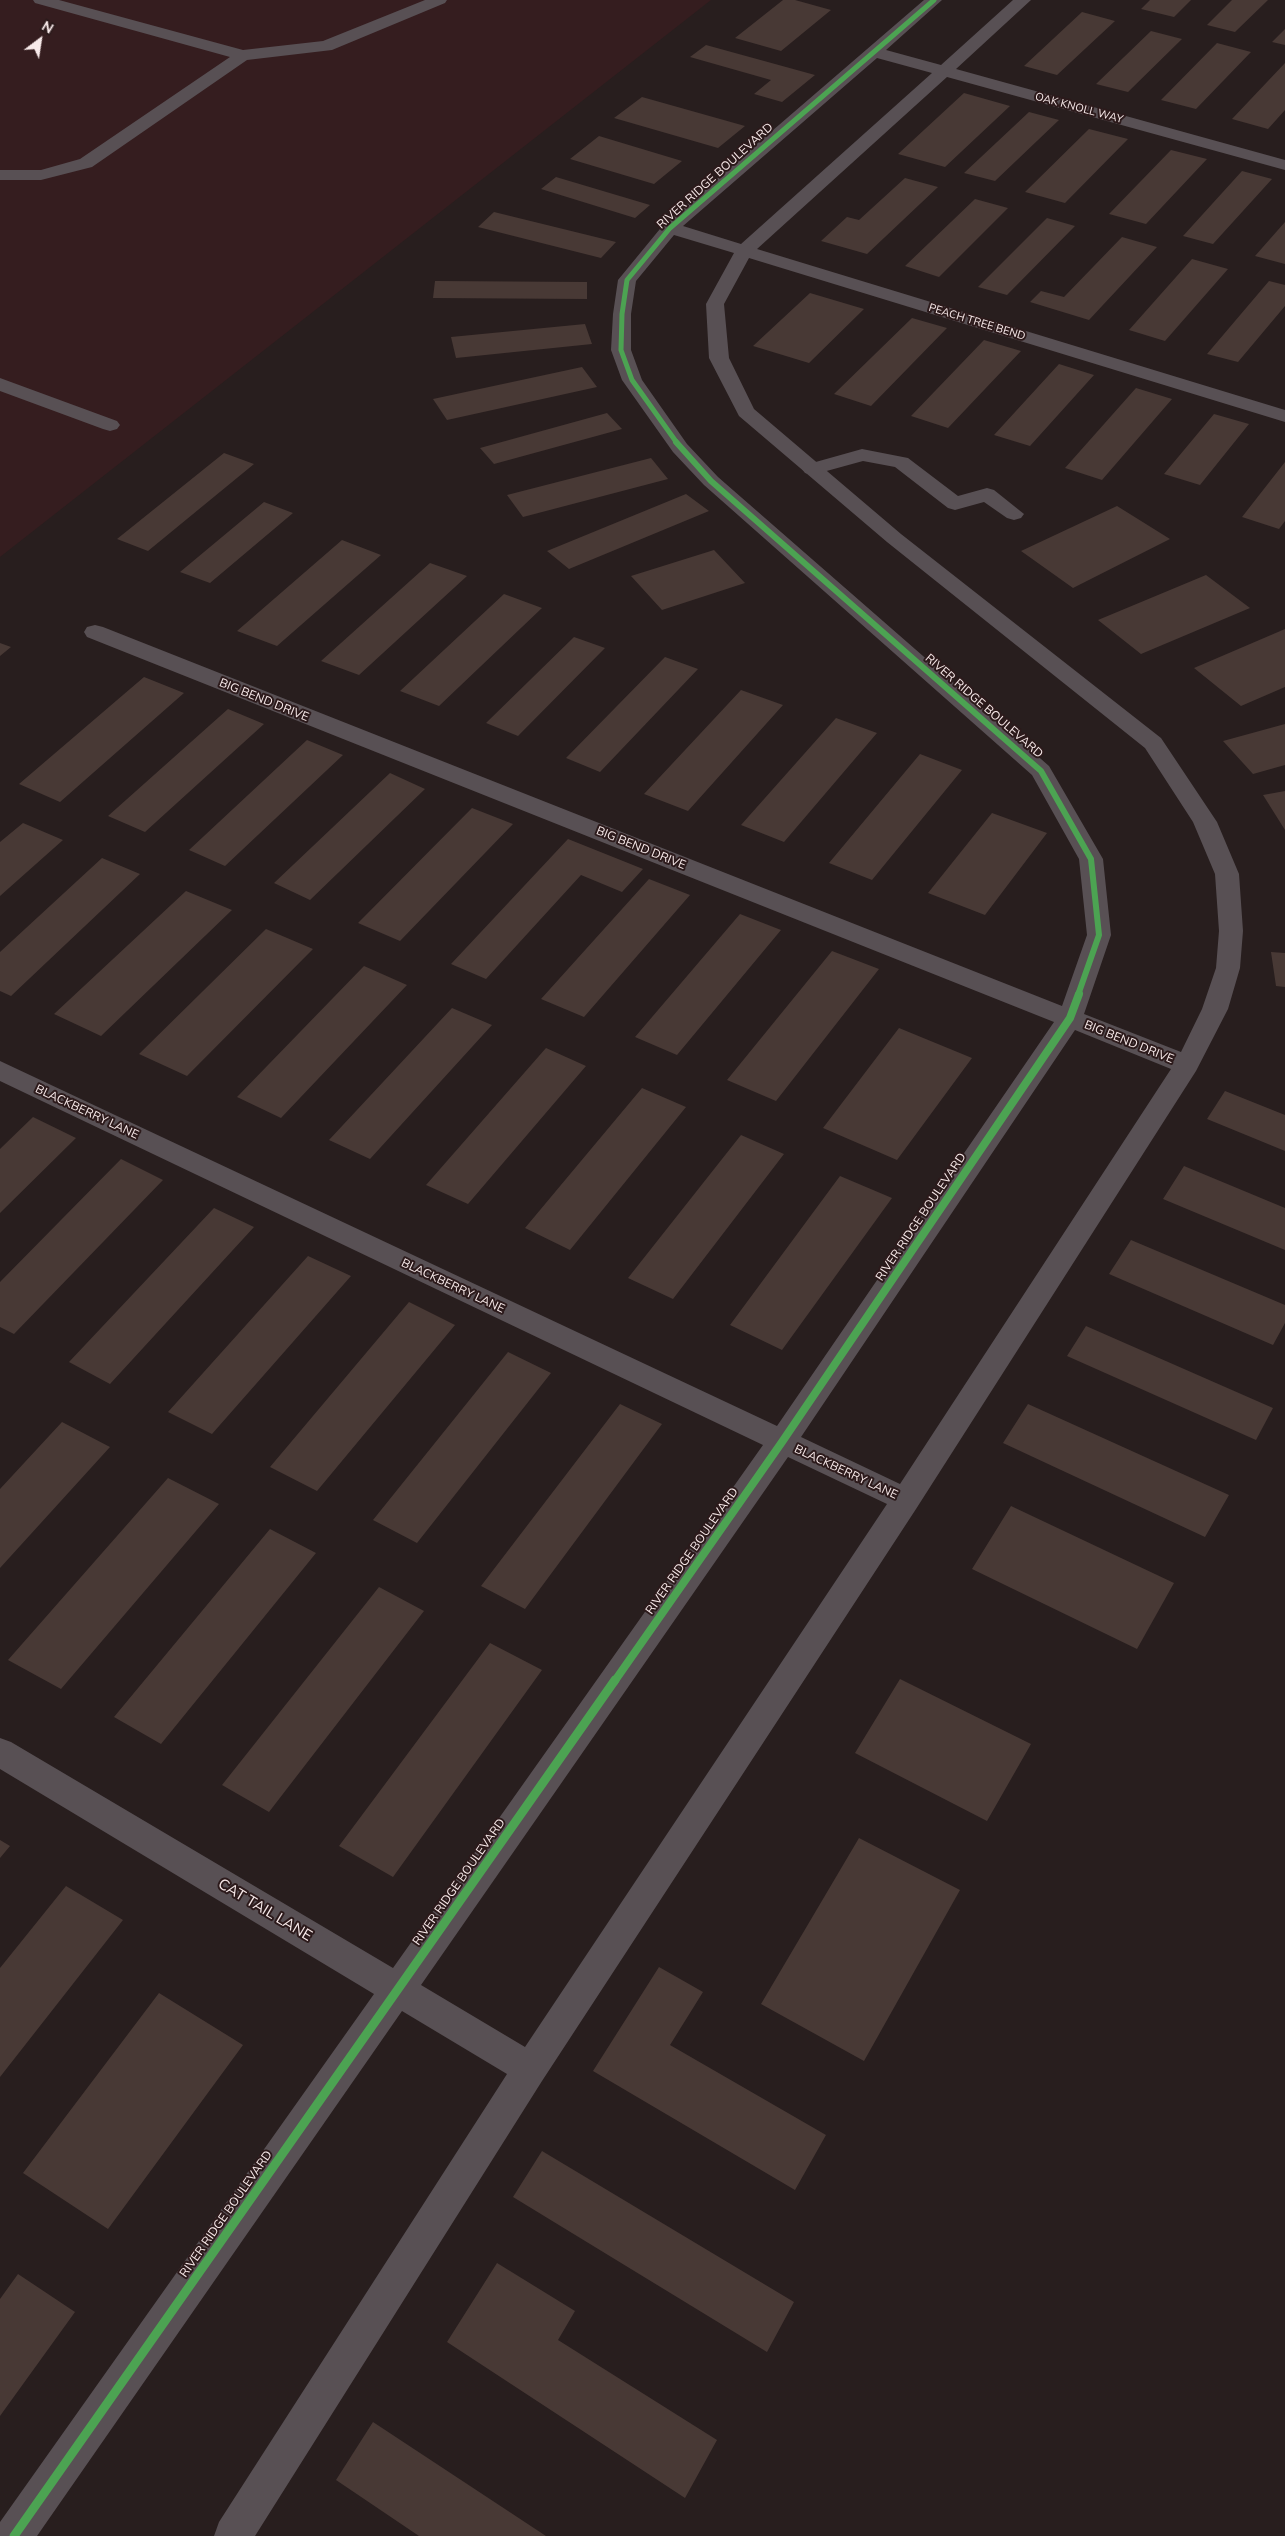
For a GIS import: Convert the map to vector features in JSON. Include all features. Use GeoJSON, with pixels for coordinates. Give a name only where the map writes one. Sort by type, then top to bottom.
{"type":"FeatureCollection","features":[{"type":"Feature","properties":{"kind":"street"},"geometry":{"type":"LineString","coordinates":[[42,0],[243,55],[326,46],[439,0]]}},
{"type":"Feature","properties":{"kind":"street","name":"RIVER RIDGE BOULEVARD"},"geometry":{"type":"LineString","coordinates":[[14,2536],[782,1442],[1070,1018],[1099,935],[1091,859],[1041,771],[711,481],[680,448],[632,380],[621,350],[622,314],[627,280],[670,228],[934,0]]}},
{"type":"Feature","properties":{"kind":"street"},"geometry":{"type":"LineString","coordinates":[[232,2536],[530,2069],[906,1500],[1187,1065],[1215,1009],[1228,968],[1231,931],[1226,874],[1205,822],[1154,744],[894,538],[746,412],[719,358],[715,304],[744,251],[1022,0]]}},
{"type":"Feature","properties":{"kind":"street","name":"OAK KNOLL WAY"},"geometry":{"type":"LineString","coordinates":[[874,52],[1285,165]]}},
{"type":"Feature","properties":{"kind":"street"},"geometry":{"type":"LineString","coordinates":[[0,175],[41,175],[86,163],[243,55]]}},
{"type":"Feature","properties":{"kind":"street","name":"PEACH TREE BEND"},"geometry":{"type":"LineString","coordinates":[[670,228],[1285,416]]}},
{"type":"Feature","properties":{"kind":"street"},"geometry":{"type":"LineString","coordinates":[[0,384],[110,425]]}},
{"type":"Feature","properties":{"kind":"street"},"geometry":{"type":"LineString","coordinates":[[812,469],[862,455],[901,462],[955,504],[987,494],[1014,514]]}},
{"type":"Feature","properties":{"kind":"street","name":"BIG BEND DRIVE"},"geometry":{"type":"LineString","coordinates":[[95,632],[1187,1065]]}},
{"type":"Feature","properties":{"kind":"street","name":"BLACKBERRY LANE"},"geometry":{"type":"LineString","coordinates":[[0,1070],[906,1500]]}},
{"type":"Feature","properties":{"kind":"street","name":"CAT TAIL LANE"},"geometry":{"type":"LineString","coordinates":[[0,1752],[530,2069]]}},
{"type":"Feature","properties":{"kind":"shaded area"},"geometry":{"type":"Polygon","coordinates":[[[0,0],[711,0],[0,557],[0,0]]]}},
{"type":"Feature","properties":{"kind":"building"},"geometry":{"type":"Polygon","coordinates":[[[783,0],[795,0],[831,10],[781,51],[735,38],[783,0]]]}},
{"type":"Feature","properties":{"kind":"building"},"geometry":{"type":"Polygon","coordinates":[[[1150,0],[1191,0],[1174,17],[1141,9],[1150,0]]]}},
{"type":"Feature","properties":{"kind":"building"},"geometry":{"type":"Polygon","coordinates":[[[1232,0],[1268,0],[1235,32],[1207,25],[1232,0]]]}},
{"type":"Feature","properties":{"kind":"building"},"geometry":{"type":"Polygon","coordinates":[[[1082,12],[1115,21],[1057,75],[1024,66],[1082,12]]]}},
{"type":"Feature","properties":{"kind":"building"},"geometry":{"type":"Polygon","coordinates":[[[1285,29],[1285,45],[1272,42],[1285,29]]]}},
{"type":"Feature","properties":{"kind":"building"},"geometry":{"type":"Polygon","coordinates":[[[1151,31],[1182,39],[1128,92],[1096,84],[1151,31]]]}},
{"type":"Feature","properties":{"kind":"building"},"geometry":{"type":"Polygon","coordinates":[[[1217,43],[1251,52],[1196,109],[1161,100],[1217,43]]]}},
{"type":"Feature","properties":{"kind":"building"},"geometry":{"type":"Polygon","coordinates":[[[706,45],[815,75],[782,102],[754,94],[771,80],[690,57],[706,45]]]}},
{"type":"Feature","properties":{"kind":"building"},"geometry":{"type":"Polygon","coordinates":[[[1285,63],[1285,110],[1268,129],[1232,119],[1285,63]]]}},
{"type":"Feature","properties":{"kind":"building"},"geometry":{"type":"Polygon","coordinates":[[[964,93],[1010,106],[945,167],[898,154],[964,93]]]}},
{"type":"Feature","properties":{"kind":"building"},"geometry":{"type":"Polygon","coordinates":[[[642,97],[745,126],[718,148],[614,118],[642,97]]]}},
{"type":"Feature","properties":{"kind":"building"},"geometry":{"type":"Polygon","coordinates":[[[1029,112],[1059,120],[995,181],[964,173],[1029,112]]]}},
{"type":"Feature","properties":{"kind":"building"},"geometry":{"type":"Polygon","coordinates":[[[1089,129],[1128,139],[1065,203],[1025,192],[1089,129]]]}},
{"type":"Feature","properties":{"kind":"building"},"geometry":{"type":"Polygon","coordinates":[[[599,136],[682,161],[654,184],[570,159],[599,136]]]}},
{"type":"Feature","properties":{"kind":"building"},"geometry":{"type":"Polygon","coordinates":[[[1171,150],[1207,159],[1146,224],[1109,214],[1171,150]]]}},
{"type":"Feature","properties":{"kind":"building"},"geometry":{"type":"Polygon","coordinates":[[[1242,171],[1272,179],[1213,244],[1183,236],[1242,171]]]}},
{"type":"Feature","properties":{"kind":"building"},"geometry":{"type":"Polygon","coordinates":[[[556,177],[650,205],[635,218],[541,189],[556,177]]]}},
{"type":"Feature","properties":{"kind":"building"},"geometry":{"type":"Polygon","coordinates":[[[905,178],[938,187],[867,254],[821,241],[847,217],[859,220],[905,178]]]}},
{"type":"Feature","properties":{"kind":"building"},"geometry":{"type":"Polygon","coordinates":[[[975,199],[1008,208],[939,277],[905,266],[975,199]]]}},
{"type":"Feature","properties":{"kind":"building"},"geometry":{"type":"Polygon","coordinates":[[[494,212],[616,242],[601,258],[478,227],[494,212]]]}},
{"type":"Feature","properties":{"kind":"building"},"geometry":{"type":"Polygon","coordinates":[[[1047,218],[1075,226],[1007,295],[978,287],[1047,218]]]}},
{"type":"Feature","properties":{"kind":"building"},"geometry":{"type":"Polygon","coordinates":[[[1285,222],[1285,264],[1255,256],[1285,222]]]}},
{"type":"Feature","properties":{"kind":"building"},"geometry":{"type":"Polygon","coordinates":[[[1122,237],[1157,247],[1089,320],[1030,302],[1041,291],[1064,297],[1122,237]]]}},
{"type":"Feature","properties":{"kind":"building"},"geometry":{"type":"Polygon","coordinates":[[[1192,259],[1228,269],[1165,341],[1129,330],[1192,259]]]}},
{"type":"Feature","properties":{"kind":"building"},"geometry":{"type":"Polygon","coordinates":[[[435,281],[587,282],[587,299],[433,298],[435,281]]]}},
{"type":"Feature","properties":{"kind":"building"},"geometry":{"type":"Polygon","coordinates":[[[1269,281],[1285,285],[1285,306],[1238,362],[1207,354],[1269,281]]]}},
{"type":"Feature","properties":{"kind":"building"},"geometry":{"type":"Polygon","coordinates":[[[810,293],[864,309],[809,363],[753,346],[810,293]]]}},
{"type":"Feature","properties":{"kind":"building"},"geometry":{"type":"Polygon","coordinates":[[[912,318],[947,328],[871,406],[834,394],[912,318]]]}},
{"type":"Feature","properties":{"kind":"building"},"geometry":{"type":"Polygon","coordinates":[[[585,324],[592,344],[456,358],[451,337],[585,324]]]}},
{"type":"Feature","properties":{"kind":"building"},"geometry":{"type":"Polygon","coordinates":[[[984,340],[1021,351],[948,428],[911,416],[984,340]]]}},
{"type":"Feature","properties":{"kind":"building"},"geometry":{"type":"Polygon","coordinates":[[[1059,364],[1094,375],[1030,446],[994,435],[1059,364]]]}},
{"type":"Feature","properties":{"kind":"building"},"geometry":{"type":"Polygon","coordinates":[[[582,367],[597,387],[447,420],[433,399],[582,367]]]}},
{"type":"Feature","properties":{"kind":"building"},"geometry":{"type":"Polygon","coordinates":[[[1136,388],[1172,399],[1102,480],[1065,468],[1136,388]]]}},
{"type":"Feature","properties":{"kind":"building"},"geometry":{"type":"Polygon","coordinates":[[[607,413],[622,429],[494,464],[480,448],[607,413]]]}},
{"type":"Feature","properties":{"kind":"building"},"geometry":{"type":"Polygon","coordinates":[[[1214,414],[1249,424],[1200,485],[1164,474],[1214,414]]]}},
{"type":"Feature","properties":{"kind":"building"},"geometry":{"type":"Polygon","coordinates":[[[224,453],[254,464],[148,551],[117,539],[224,453]]]}},
{"type":"Feature","properties":{"kind":"building"},"geometry":{"type":"Polygon","coordinates":[[[651,458],[668,479],[523,517],[507,495],[651,458]]]}},
{"type":"Feature","properties":{"kind":"building"},"geometry":{"type":"Polygon","coordinates":[[[1285,462],[1285,521],[1279,529],[1242,517],[1285,462]]]}},
{"type":"Feature","properties":{"kind":"building"},"geometry":{"type":"Polygon","coordinates":[[[686,494],[709,511],[569,569],[547,551],[686,494]]]}},
{"type":"Feature","properties":{"kind":"building"},"geometry":{"type":"Polygon","coordinates":[[[264,502],[293,513],[210,583],[180,572],[264,502]]]}},
{"type":"Feature","properties":{"kind":"building"},"geometry":{"type":"Polygon","coordinates":[[[1117,506],[1170,539],[1073,588],[1021,551],[1117,506]]]}},
{"type":"Feature","properties":{"kind":"building"},"geometry":{"type":"Polygon","coordinates":[[[342,540],[381,555],[277,646],[237,631],[342,540]]]}},
{"type":"Feature","properties":{"kind":"building"},"geometry":{"type":"Polygon","coordinates":[[[714,550],[745,583],[662,610],[631,576],[714,550]]]}},
{"type":"Feature","properties":{"kind":"building"},"geometry":{"type":"Polygon","coordinates":[[[430,563],[467,576],[359,675],[321,661],[430,563]]]}},
{"type":"Feature","properties":{"kind":"building"},"geometry":{"type":"Polygon","coordinates":[[[1206,575],[1250,608],[1141,654],[1098,620],[1206,575]]]}},
{"type":"Feature","properties":{"kind":"building"},"geometry":{"type":"Polygon","coordinates":[[[504,594],[542,608],[439,706],[400,691],[504,594]]]}},
{"type":"Feature","properties":{"kind":"building"},"geometry":{"type":"Polygon","coordinates":[[[1285,629],[1285,687],[1241,706],[1194,668],[1285,629]]]}},
{"type":"Feature","properties":{"kind":"building"},"geometry":{"type":"Polygon","coordinates":[[[574,637],[605,648],[518,736],[486,723],[574,637]]]}},
{"type":"Feature","properties":{"kind":"building"},"geometry":{"type":"Polygon","coordinates":[[[0,643],[11,647],[0,656],[0,643]]]}},
{"type":"Feature","properties":{"kind":"building"},"geometry":{"type":"Polygon","coordinates":[[[665,657],[698,669],[600,772],[566,758],[665,657]]]}},
{"type":"Feature","properties":{"kind":"building"},"geometry":{"type":"Polygon","coordinates":[[[144,677],[184,693],[60,802],[19,784],[144,677]]]}},
{"type":"Feature","properties":{"kind":"building"},"geometry":{"type":"Polygon","coordinates":[[[741,690],[783,705],[688,811],[644,794],[741,690]]]}},
{"type":"Feature","properties":{"kind":"building"},"geometry":{"type":"Polygon","coordinates":[[[228,709],[264,724],[145,832],[108,816],[228,709]]]}},
{"type":"Feature","properties":{"kind":"building"},"geometry":{"type":"Polygon","coordinates":[[[836,718],[877,733],[784,842],[741,825],[836,718]]]}},
{"type":"Feature","properties":{"kind":"building"},"geometry":{"type":"Polygon","coordinates":[[[1285,724],[1285,765],[1253,774],[1223,741],[1285,724]]]}},
{"type":"Feature","properties":{"kind":"building"},"geometry":{"type":"Polygon","coordinates":[[[307,740],[343,755],[225,866],[189,850],[307,740]]]}},
{"type":"Feature","properties":{"kind":"building"},"geometry":{"type":"Polygon","coordinates":[[[920,754],[962,770],[872,880],[829,863],[920,754]]]}},
{"type":"Feature","properties":{"kind":"building"},"geometry":{"type":"Polygon","coordinates":[[[390,773],[425,789],[310,900],[274,883],[390,773]]]}},
{"type":"Feature","properties":{"kind":"building"},"geometry":{"type":"Polygon","coordinates":[[[1285,791],[1285,830],[1263,795],[1285,791]]]}},
{"type":"Feature","properties":{"kind":"building"},"geometry":{"type":"Polygon","coordinates":[[[472,808],[513,824],[400,941],[358,923],[472,808]]]}},
{"type":"Feature","properties":{"kind":"building"},"geometry":{"type":"Polygon","coordinates":[[[992,813],[1047,833],[985,915],[928,893],[992,813]]]}},
{"type":"Feature","properties":{"kind":"building"},"geometry":{"type":"Polygon","coordinates":[[[23,823],[63,840],[0,896],[0,842],[23,823]]]}},
{"type":"Feature","properties":{"kind":"building"},"geometry":{"type":"Polygon","coordinates":[[[568,839],[643,869],[622,892],[581,875],[486,979],[451,964],[568,839]]]}},
{"type":"Feature","properties":{"kind":"building"},"geometry":{"type":"Polygon","coordinates":[[[102,858],[140,874],[11,996],[0,991],[0,952],[102,858]]]}},
{"type":"Feature","properties":{"kind":"building"},"geometry":{"type":"Polygon","coordinates":[[[649,879],[690,895],[584,1017],[541,999],[649,879]]]}},
{"type":"Feature","properties":{"kind":"building"},"geometry":{"type":"Polygon","coordinates":[[[186,891],[232,910],[101,1036],[54,1014],[186,891]]]}},
{"type":"Feature","properties":{"kind":"building"},"geometry":{"type":"Polygon","coordinates":[[[740,914],[781,930],[677,1055],[635,1037],[740,914]]]}},
{"type":"Feature","properties":{"kind":"building"},"geometry":{"type":"Polygon","coordinates":[[[266,929],[313,949],[187,1076],[139,1054],[266,929]]]}},
{"type":"Feature","properties":{"kind":"building"},"geometry":{"type":"Polygon","coordinates":[[[832,951],[879,969],[776,1101],[727,1080],[832,951]]]}},
{"type":"Feature","properties":{"kind":"building"},"geometry":{"type":"Polygon","coordinates":[[[1271,952],[1285,953],[1285,987],[1276,986],[1271,952]]]}},
{"type":"Feature","properties":{"kind":"building"},"geometry":{"type":"Polygon","coordinates":[[[364,966],[407,985],[281,1118],[237,1097],[364,966]]]}},
{"type":"Feature","properties":{"kind":"building"},"geometry":{"type":"Polygon","coordinates":[[[452,1008],[492,1025],[370,1159],[329,1140],[452,1008]]]}},
{"type":"Feature","properties":{"kind":"building"},"geometry":{"type":"Polygon","coordinates":[[[899,1028],[972,1058],[897,1160],[823,1128],[899,1028]]]}},
{"type":"Feature","properties":{"kind":"building"},"geometry":{"type":"Polygon","coordinates":[[[546,1048],[586,1066],[468,1204],[426,1185],[546,1048]]]}},
{"type":"Feature","properties":{"kind":"building"},"geometry":{"type":"Polygon","coordinates":[[[642,1088],[686,1107],[570,1250],[525,1228],[642,1088]]]}},
{"type":"Feature","properties":{"kind":"building"},"geometry":{"type":"Polygon","coordinates":[[[1225,1091],[1285,1115],[1285,1151],[1207,1119],[1225,1091]]]}},
{"type":"Feature","properties":{"kind":"building"},"geometry":{"type":"Polygon","coordinates":[[[33,1117],[76,1138],[0,1213],[0,1149],[33,1117]]]}},
{"type":"Feature","properties":{"kind":"building"},"geometry":{"type":"Polygon","coordinates":[[[741,1135],[784,1154],[673,1299],[628,1278],[741,1135]]]}},
{"type":"Feature","properties":{"kind":"building"},"geometry":{"type":"Polygon","coordinates":[[[121,1159],[163,1180],[14,1334],[0,1327],[0,1282],[121,1159]]]}},
{"type":"Feature","properties":{"kind":"building"},"geometry":{"type":"Polygon","coordinates":[[[1184,1166],[1285,1208],[1285,1250],[1163,1199],[1184,1166]]]}},
{"type":"Feature","properties":{"kind":"building"},"geometry":{"type":"Polygon","coordinates":[[[840,1176],[892,1198],[782,1350],[730,1325],[840,1176]]]}},
{"type":"Feature","properties":{"kind":"building"},"geometry":{"type":"Polygon","coordinates":[[[214,1208],[254,1227],[110,1384],[69,1362],[214,1208]]]}},
{"type":"Feature","properties":{"kind":"building"},"geometry":{"type":"Polygon","coordinates":[[[1131,1240],[1285,1305],[1285,1323],[1273,1345],[1109,1274],[1131,1240]]]}},
{"type":"Feature","properties":{"kind":"building"},"geometry":{"type":"Polygon","coordinates":[[[308,1256],[351,1276],[212,1434],[168,1412],[308,1256]]]}},
{"type":"Feature","properties":{"kind":"building"},"geometry":{"type":"Polygon","coordinates":[[[409,1302],[455,1325],[317,1491],[270,1467],[409,1302]]]}},
{"type":"Feature","properties":{"kind":"building"},"geometry":{"type":"Polygon","coordinates":[[[1086,1326],[1273,1408],[1256,1440],[1067,1356],[1086,1326]]]}},
{"type":"Feature","properties":{"kind":"building"},"geometry":{"type":"Polygon","coordinates":[[[508,1352],[551,1373],[417,1543],[373,1520],[508,1352]]]}},
{"type":"Feature","properties":{"kind":"building"},"geometry":{"type":"Polygon","coordinates":[[[620,1404],[662,1424],[525,1609],[481,1586],[620,1404]]]}},
{"type":"Feature","properties":{"kind":"building"},"geometry":{"type":"Polygon","coordinates":[[[1028,1404],[1229,1495],[1205,1537],[1003,1443],[1028,1404]]]}},
{"type":"Feature","properties":{"kind":"building"},"geometry":{"type":"Polygon","coordinates":[[[62,1422],[110,1447],[0,1568],[0,1489],[62,1422]]]}},
{"type":"Feature","properties":{"kind":"building"},"geometry":{"type":"Polygon","coordinates":[[[168,1478],[219,1504],[61,1689],[8,1660],[168,1478]]]}},
{"type":"Feature","properties":{"kind":"building"},"geometry":{"type":"Polygon","coordinates":[[[1011,1506],[1174,1583],[1137,1649],[972,1569],[1011,1506]]]}},
{"type":"Feature","properties":{"kind":"building"},"geometry":{"type":"Polygon","coordinates":[[[270,1529],[316,1553],[161,1744],[114,1717],[270,1529]]]}},
{"type":"Feature","properties":{"kind":"building"},"geometry":{"type":"Polygon","coordinates":[[[379,1587],[424,1611],[269,1812],[222,1785],[379,1587]]]}},
{"type":"Feature","properties":{"kind":"building"},"geometry":{"type":"Polygon","coordinates":[[[490,1643],[542,1670],[393,1877],[339,1846],[490,1643]]]}},
{"type":"Feature","properties":{"kind":"building"},"geometry":{"type":"Polygon","coordinates":[[[900,1679],[1031,1744],[987,1821],[855,1753],[900,1679]]]}},
{"type":"Feature","properties":{"kind":"building"},"geometry":{"type":"Polygon","coordinates":[[[859,1838],[960,1890],[864,2061],[761,2004],[859,1838]]]}},
{"type":"Feature","properties":{"kind":"building"},"geometry":{"type":"Polygon","coordinates":[[[0,1840],[10,1846],[0,1858],[0,1840]]]}},
{"type":"Feature","properties":{"kind":"building"},"geometry":{"type":"Polygon","coordinates":[[[66,1886],[123,1920],[0,2077],[0,1968],[66,1886]]]}},
{"type":"Feature","properties":{"kind":"building"},"geometry":{"type":"Polygon","coordinates":[[[659,1967],[703,1992],[670,2045],[826,2135],[795,2190],[593,2071],[659,1967]]]}},
{"type":"Feature","properties":{"kind":"building"},"geometry":{"type":"Polygon","coordinates":[[[159,1993],[243,2045],[108,2229],[23,2173],[159,1993]]]}},
{"type":"Feature","properties":{"kind":"building"},"geometry":{"type":"Polygon","coordinates":[[[542,2151],[794,2302],[767,2352],[513,2197],[542,2151]]]}},
{"type":"Feature","properties":{"kind":"building"},"geometry":{"type":"Polygon","coordinates":[[[497,2263],[575,2311],[558,2340],[717,2440],[685,2498],[447,2342],[497,2263]]]}},
{"type":"Feature","properties":{"kind":"building"},"geometry":{"type":"Polygon","coordinates":[[[18,2274],[75,2312],[0,2416],[0,2299],[18,2274]]]}},
{"type":"Feature","properties":{"kind":"building"},"geometry":{"type":"Polygon","coordinates":[[[373,2422],[546,2536],[419,2536],[336,2480],[373,2422]]]}},
{"type":"Feature","properties":{"kind":"cycle path"},"geometry":{"type":"LineString","coordinates":[[14,2536],[782,1442],[1070,1018],[1099,935],[1091,859],[1041,771],[711,481],[680,448],[632,380],[621,350],[622,314],[627,280],[670,228],[934,0]]}}]}
